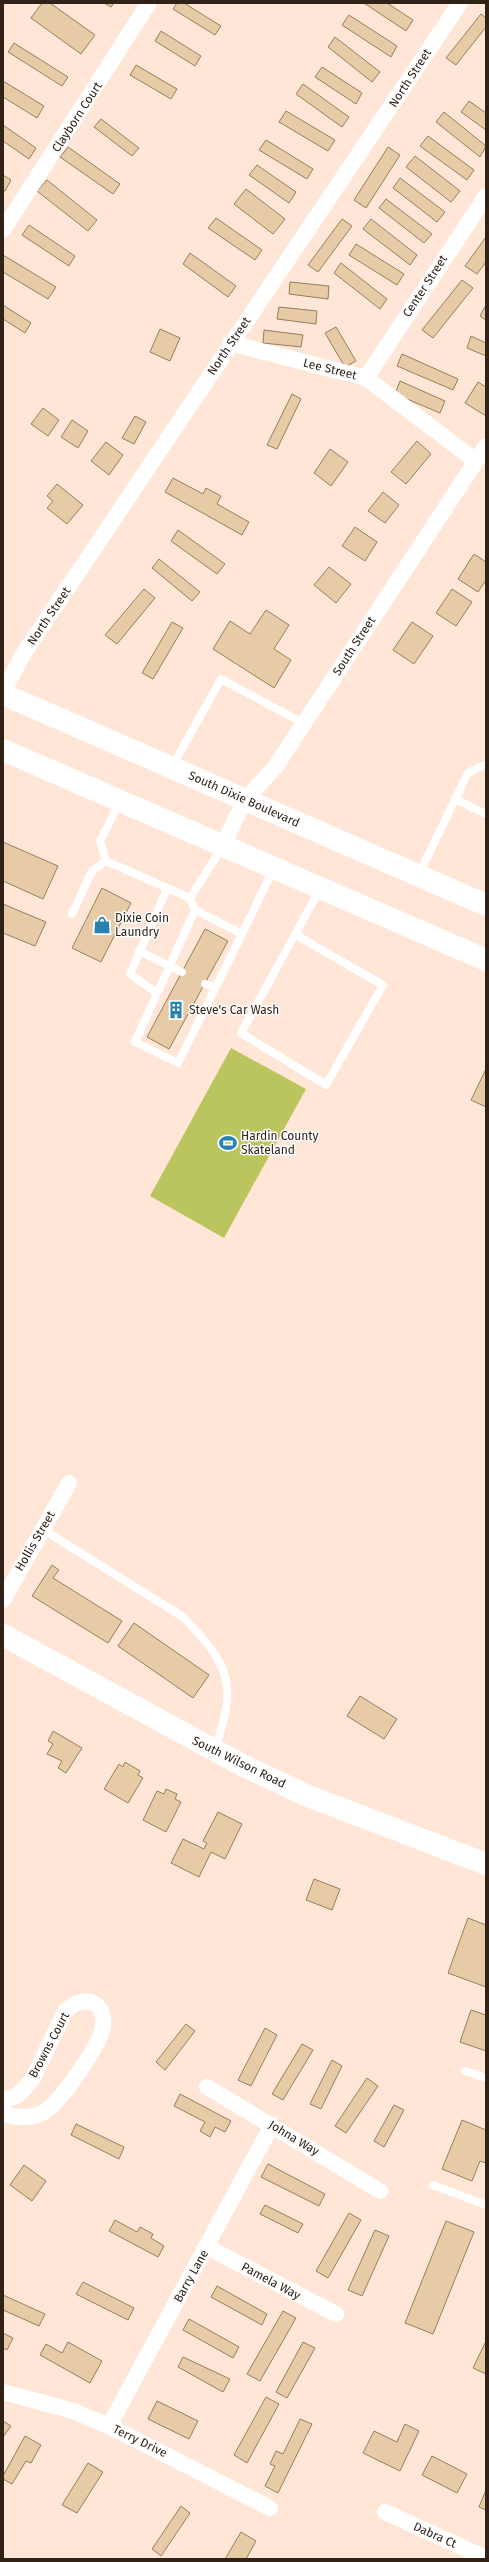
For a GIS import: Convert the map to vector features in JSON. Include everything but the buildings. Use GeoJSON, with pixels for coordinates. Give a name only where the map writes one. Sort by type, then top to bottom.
{"type":"FeatureCollection","features":[{"type":"Feature","properties":{"kind":"main road","name":"South Dixie Boulevard"},"geometry":{"type":"LineString","coordinates":[[3,693],[486,905]]}},
{"type":"Feature","properties":{"kind":"main road"},"geometry":{"type":"LineString","coordinates":[[3,750],[486,960]]}},
{"type":"Feature","properties":{"kind":"main road","name":"South Wilson Road"},"geometry":{"type":"LineString","coordinates":[[3,1635],[214,1751],[308,1796],[486,1864]]}},
{"type":"Feature","properties":{"kind":"street","name":"Clayborn Court"},"geometry":{"type":"LineString","coordinates":[[3,230],[150,3]]}},
{"type":"Feature","properties":{"kind":"street","name":"North Street"},"geometry":{"type":"LineString","coordinates":[[3,693],[24,653],[230,343],[460,3]]}},
{"type":"Feature","properties":{"kind":"street","name":"Center Street"},"geometry":{"type":"LineString","coordinates":[[366,378],[486,196]]}},
{"type":"Feature","properties":{"kind":"street","name":"Lee Street"},"geometry":{"type":"LineString","coordinates":[[230,343],[366,378],[476,461]]}},
{"type":"Feature","properties":{"kind":"street","name":"South Street"},"geometry":{"type":"LineString","coordinates":[[223,845],[245,800],[271,773],[486,446]]}},
{"type":"Feature","properties":{"kind":"street","name":"Hollis Street"},"geometry":{"type":"LineString","coordinates":[[3,1600],[69,1483]]}},
{"type":"Feature","properties":{"kind":"street","name":"Browns Court"},"geometry":{"type":"LineString","coordinates":[[3,2101],[18,2095],[32,2080],[65,2012],[72,2005],[80,2001],[90,2001],[98,2006],[102,2015],[103,2027],[99,2040],[65,2092],[44,2112],[26,2118],[3,2114]]}},
{"type":"Feature","properties":{"kind":"street","name":"Johna Way"},"geometry":{"type":"LineString","coordinates":[[207,2087],[380,2191]]}},
{"type":"Feature","properties":{"kind":"street","name":"Barry Lane"},"geometry":{"type":"LineString","coordinates":[[109,2426],[272,2125]]}},
{"type":"Feature","properties":{"kind":"street","name":"Pamela Way"},"geometry":{"type":"LineString","coordinates":[[207,2246],[336,2314]]}},
{"type":"Feature","properties":{"kind":"street","name":"Terry Drive"},"geometry":{"type":"LineString","coordinates":[[3,2392],[72,2411],[109,2426],[270,2508]]}},
{"type":"Feature","properties":{"kind":"street","name":"Dabra Ct"},"geometry":{"type":"LineString","coordinates":[[385,2512],[486,2558]]}},
{"type":"Feature","properties":{"kind":"lane"},"geometry":{"type":"LineString","coordinates":[[172,768],[221,679],[303,723]]}},
{"type":"Feature","properties":{"kind":"lane"},"geometry":{"type":"LineString","coordinates":[[419,875],[468,773],[486,764]]}},
{"type":"Feature","properties":{"kind":"lane"},"geometry":{"type":"LineString","coordinates":[[455,800],[486,814]]}},
{"type":"Feature","properties":{"kind":"lane"},"geometry":{"type":"LineString","coordinates":[[120,801],[100,841],[106,860],[190,898],[195,910],[242,934]]}},
{"type":"Feature","properties":{"kind":"lane"},"geometry":{"type":"LineString","coordinates":[[190,898],[223,845]]}},
{"type":"Feature","properties":{"kind":"lane"},"geometry":{"type":"LineString","coordinates":[[72,914],[92,871],[106,860]]}},
{"type":"Feature","properties":{"kind":"lane"},"geometry":{"type":"LineString","coordinates":[[195,910],[134,1042],[178,1063],[274,868]]}},
{"type":"Feature","properties":{"kind":"lane"},"geometry":{"type":"LineString","coordinates":[[296,935],[383,985],[326,1085],[241,1033],[296,935],[320,888]]}},
{"type":"Feature","properties":{"kind":"lane"},"geometry":{"type":"LineString","coordinates":[[157,993],[130,974],[168,889]]}},
{"type":"Feature","properties":{"kind":"lane"},"geometry":{"type":"LineString","coordinates":[[139,951],[182,972]]}},
{"type":"Feature","properties":{"kind":"lane"},"geometry":{"type":"LineString","coordinates":[[205,984],[215,988]]}},
{"type":"Feature","properties":{"kind":"lane"},"geometry":{"type":"LineString","coordinates":[[42,1529],[182,1617],[198,1633],[220,1663],[227,1678],[229,1696],[214,1751]]}},
{"type":"Feature","properties":{"kind":"lane"},"geometry":{"type":"LineString","coordinates":[[465,2071],[486,2078]]}},
{"type":"Feature","properties":{"kind":"lane"},"geometry":{"type":"LineString","coordinates":[[433,2185],[486,2205]]}},
{"type":"Feature","properties":{"kind":"green space","name":"Hardin County Skateland"},"geometry":{"type":"Polygon","coordinates":[[[231,1048],[306,1089],[224,1238],[150,1196],[231,1048]]]}},
{"type":"Feature","properties":{"kind":"place","name":"Dixie Coin Laundry"},"geometry":{"type":"Point","coordinates":[102,925]}},
{"type":"Feature","properties":{"kind":"place","name":"Steve's Car Wash"},"geometry":{"type":"Point","coordinates":[176,1010]}},
{"type":"Feature","properties":{"kind":"place","name":"Hardin County Skateland"},"geometry":{"type":"Point","coordinates":[228,1143]}}]}
